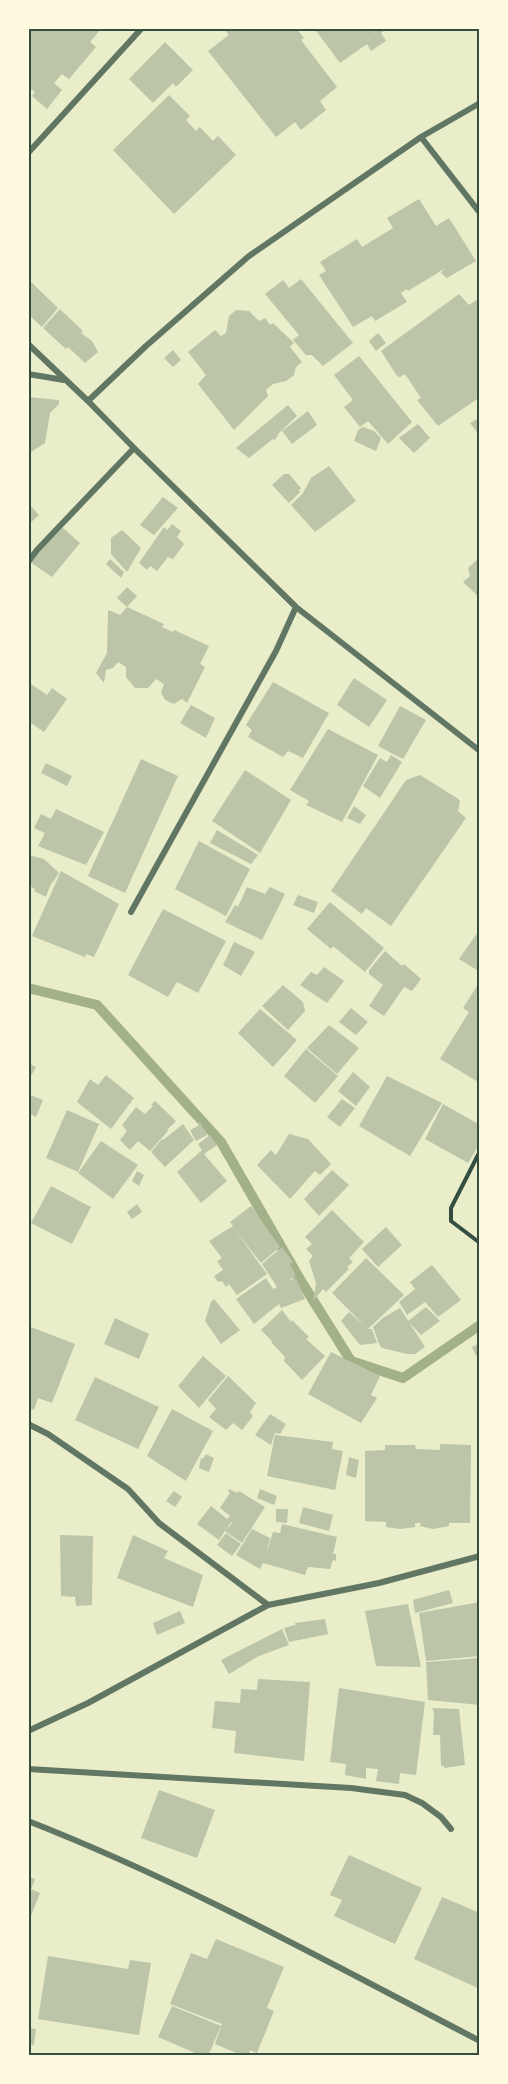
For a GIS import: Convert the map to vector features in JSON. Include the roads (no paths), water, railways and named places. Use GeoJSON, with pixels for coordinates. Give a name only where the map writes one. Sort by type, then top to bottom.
{"type":"FeatureCollection","features":[{"type":"Feature","properties":{"kind":"street"},"geometry":{"type":"LineString","coordinates":[[28,153],[142,28]]}},
{"type":"Feature","properties":{"kind":"street"},"geometry":{"type":"LineString","coordinates":[[88,400],[249,256],[421,136],[480,103]]}},
{"type":"Feature","properties":{"kind":"street"},"geometry":{"type":"LineString","coordinates":[[421,136],[480,213]]}},
{"type":"Feature","properties":{"kind":"street"},"geometry":{"type":"LineString","coordinates":[[28,344],[88,400],[296,607],[480,752]]}},
{"type":"Feature","properties":{"kind":"street"},"geometry":{"type":"LineString","coordinates":[[28,374],[65,380]]}},
{"type":"Feature","properties":{"kind":"street"},"geometry":{"type":"LineString","coordinates":[[28,562],[134,448]]}},
{"type":"Feature","properties":{"kind":"street"},"geometry":{"type":"LineString","coordinates":[[131,912],[276,651],[296,607]]}},
{"type":"Feature","properties":{"kind":"street"},"geometry":{"type":"LineString","coordinates":[[28,1424],[48,1434],[129,1489],[159,1523],[268,1605]]}},
{"type":"Feature","properties":{"kind":"street"},"geometry":{"type":"LineString","coordinates":[[28,1731],[88,1703],[268,1605],[380,1583],[480,1556]]}},
{"type":"Feature","properties":{"kind":"street"},"geometry":{"type":"LineString","coordinates":[[28,1769],[351,1788],[405,1795],[422,1803],[441,1817],[451,1829]]}},
{"type":"Feature","properties":{"kind":"street"},"geometry":{"type":"LineString","coordinates":[[28,1821],[87,1844],[280,1937],[480,2041]]}},
{"type":"Feature","properties":{"kind":"waterway"},"geometry":{"type":"LineString","coordinates":[[28,988],[97,1005],[221,1142],[301,1281],[351,1361],[403,1378],[480,1325]]}}]}
